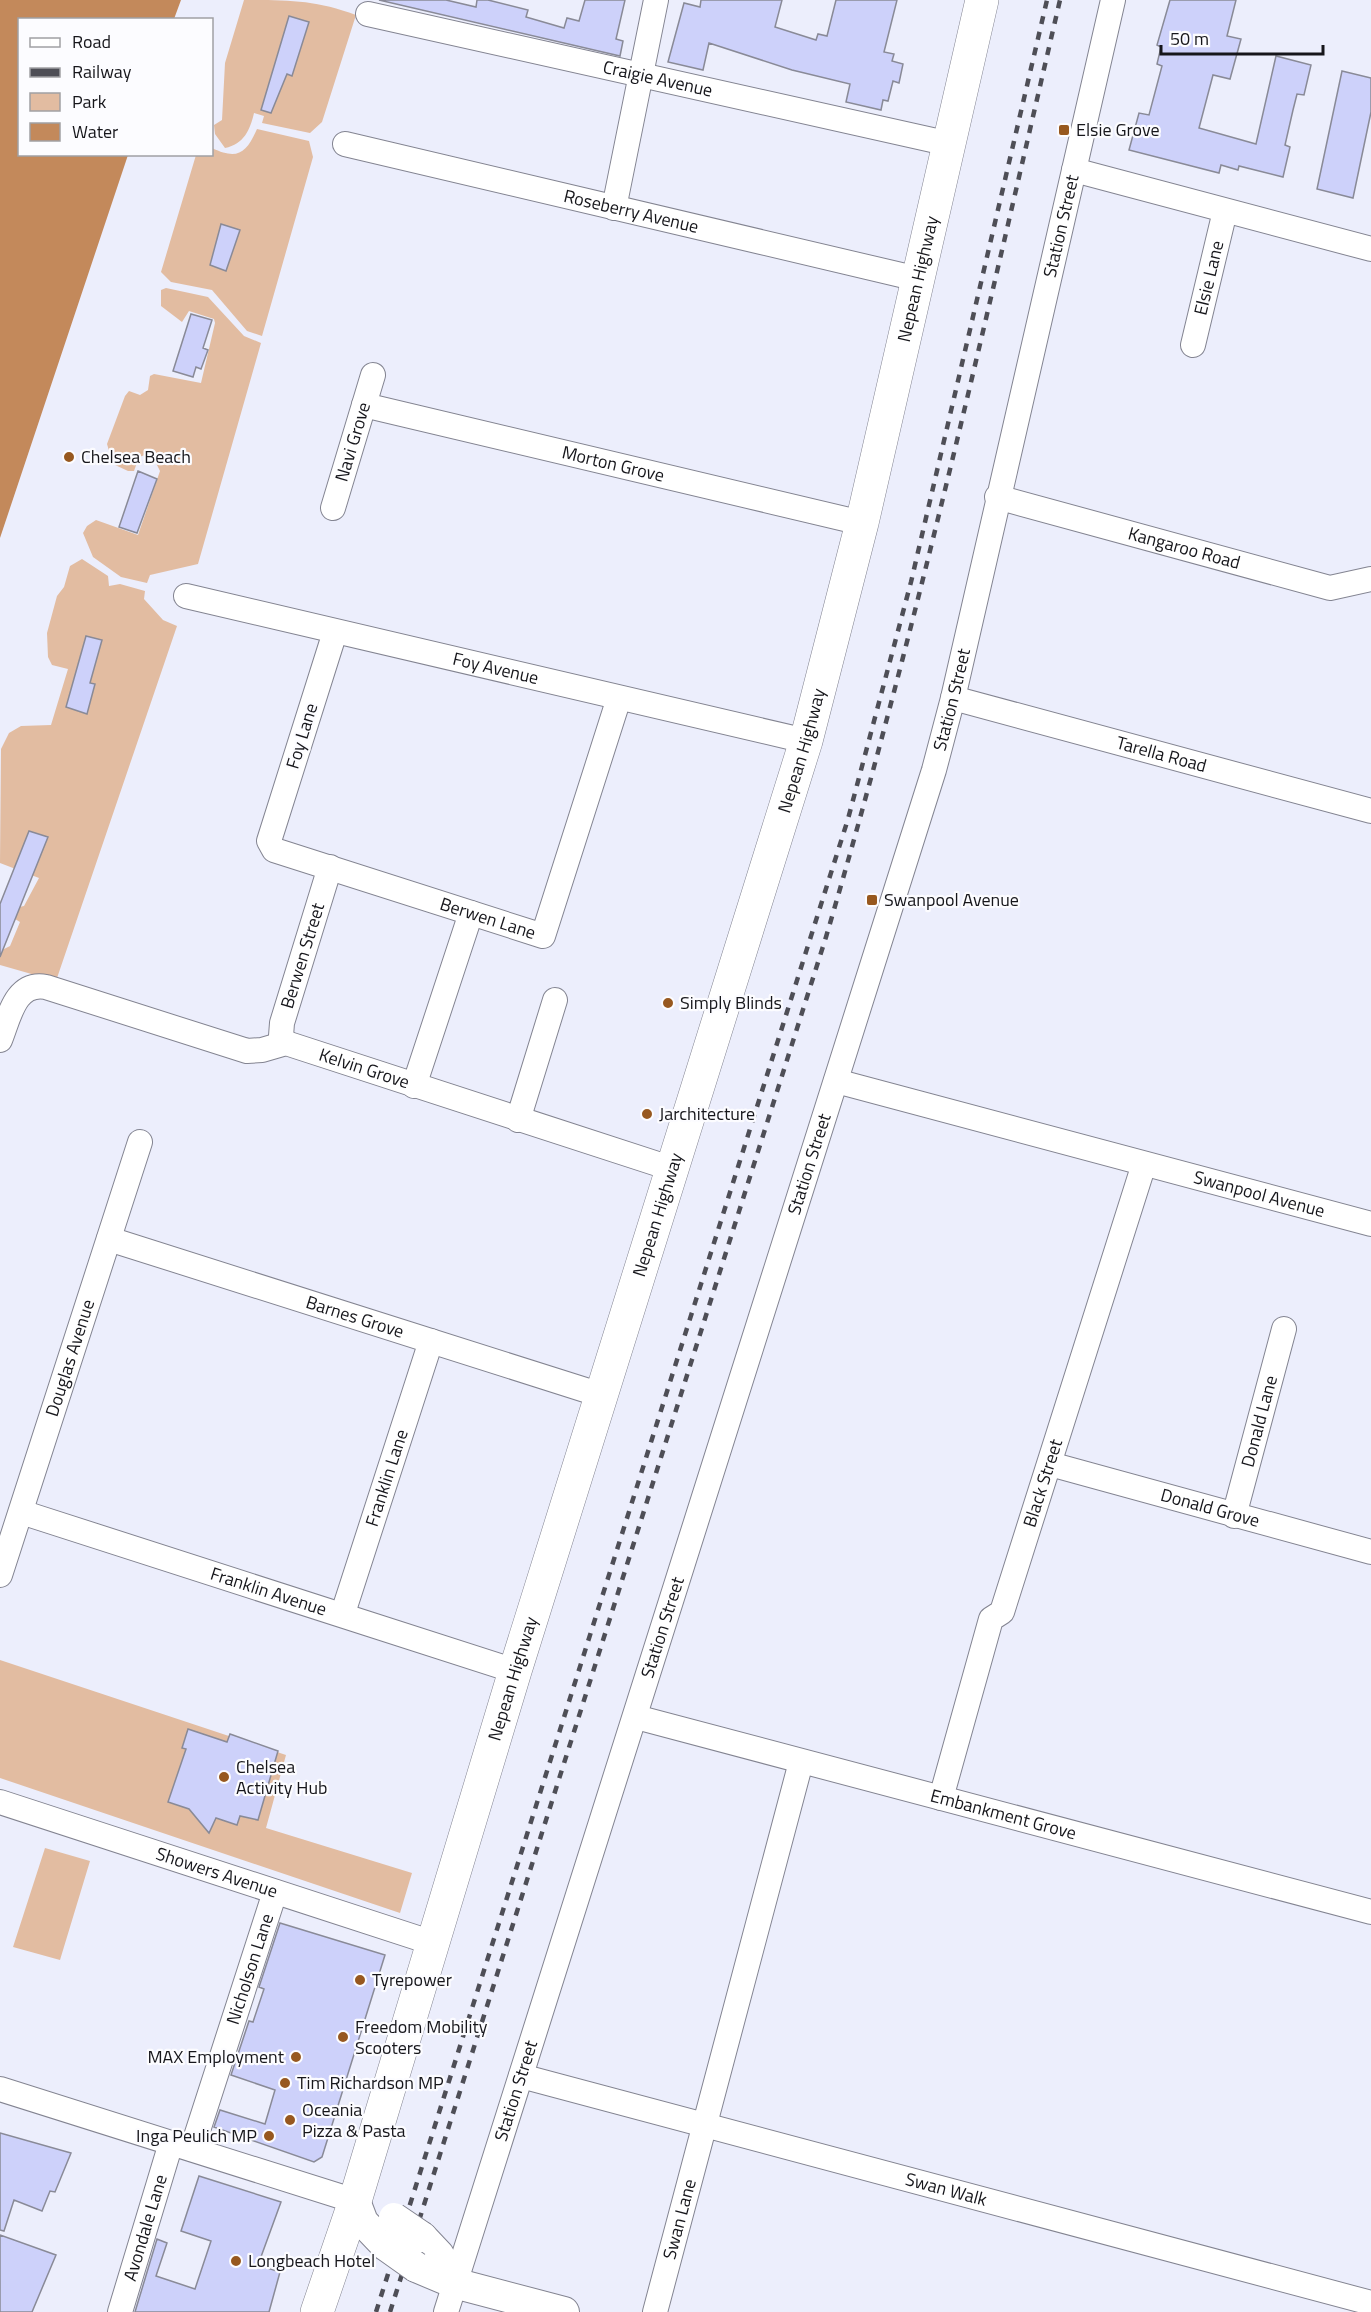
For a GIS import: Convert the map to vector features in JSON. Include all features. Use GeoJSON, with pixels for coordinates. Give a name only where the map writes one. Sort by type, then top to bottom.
{"type":"FeatureCollection","features":[{"type":"Feature","properties":{"kind":"highway","name":"Nepean Highway"},"geometry":{"type":"LineString","coordinates":[[316,2312],[355,2201],[514,1671],[806,741],[862,523],[982,0]]}},
{"type":"Feature","properties":{"kind":"main road"},"geometry":{"type":"LineString","coordinates":[[355,2201],[363,2222],[390,2231],[422,2237],[439,2255],[454,2283]]}},
{"type":"Feature","properties":{"kind":"main road"},"geometry":{"type":"LineString","coordinates":[[390,2231],[416,2267],[454,2283],[564,2312]]}},
{"type":"Feature","properties":{"kind":"street"},"geometry":{"type":"LineString","coordinates":[[614,208],[656,0]]}},
{"type":"Feature","properties":{"kind":"street","name":"Station Street"},"geometry":{"type":"LineString","coordinates":[[446,2312],[934,770],[953,698],[997,497],[1113,0]]}},
{"type":"Feature","properties":{"kind":"street","name":"Craigie Avenue"},"geometry":{"type":"LineString","coordinates":[[368,14],[950,144]]}},
{"type":"Feature","properties":{"kind":"street","name":"Roseberry Avenue"},"geometry":{"type":"LineString","coordinates":[[345,144],[918,279]]}},
{"type":"Feature","properties":{"kind":"street"},"geometry":{"type":"LineString","coordinates":[[1074,170],[1371,249]]}},
{"type":"Feature","properties":{"kind":"street","name":"Elsie Lane"},"geometry":{"type":"LineString","coordinates":[[1193,345],[1226,211]]}},
{"type":"Feature","properties":{"kind":"street","name":"Navi Grove"},"geometry":{"type":"LineString","coordinates":[[333,508],[372,375]]}},
{"type":"Feature","properties":{"kind":"street","name":"Morton Grove"},"geometry":{"type":"LineString","coordinates":[[364,405],[862,523]]}},
{"type":"Feature","properties":{"kind":"street","name":"Kangaroo Road"},"geometry":{"type":"LineString","coordinates":[[997,497],[1330,588],[1371,579]]}},
{"type":"Feature","properties":{"kind":"street","name":"Foy Avenue"},"geometry":{"type":"LineString","coordinates":[[186,596],[806,741]]}},
{"type":"Feature","properties":{"kind":"street","name":"Foy Lane"},"geometry":{"type":"LineString","coordinates":[[269,841],[335,632]]}},
{"type":"Feature","properties":{"kind":"street","name":"Berwen Lane"},"geometry":{"type":"LineString","coordinates":[[269,841],[274,850],[543,936],[619,698]]}},
{"type":"Feature","properties":{"kind":"street","name":"Tarella Road"},"geometry":{"type":"LineString","coordinates":[[953,698],[1371,811]]}},
{"type":"Feature","properties":{"kind":"street","name":"Berwen Street"},"geometry":{"type":"LineString","coordinates":[[286,1042],[281,1036],[282,1023],[330,867]]}},
{"type":"Feature","properties":{"kind":"street"},"geometry":{"type":"LineString","coordinates":[[414,1086],[471,913]]}},
{"type":"Feature","properties":{"kind":"street"},"geometry":{"type":"LineString","coordinates":[[0,1040],[16,1000],[32,986],[40,986],[247,1051],[258,1051],[286,1042]]}},
{"type":"Feature","properties":{"kind":"street"},"geometry":{"type":"LineString","coordinates":[[518,1120],[555,1000]]}},
{"type":"Feature","properties":{"kind":"street","name":"Kelvin Grove"},"geometry":{"type":"LineString","coordinates":[[286,1042],[414,1086],[673,1169]]}},
{"type":"Feature","properties":{"kind":"street","name":"Swanpool Avenue"},"geometry":{"type":"LineString","coordinates":[[836,1081],[1371,1224]]}},
{"type":"Feature","properties":{"kind":"street","name":"Douglas Avenue"},"geometry":{"type":"LineString","coordinates":[[0,1575],[140,1142]]}},
{"type":"Feature","properties":{"kind":"street","name":"Black Street"},"geometry":{"type":"LineString","coordinates":[[940,1798],[991,1619],[1002,1612],[1143,1164]]}},
{"type":"Feature","properties":{"kind":"street","name":"Barnes Grove"},"geometry":{"type":"LineString","coordinates":[[109,1239],[601,1395]]}},
{"type":"Feature","properties":{"kind":"street","name":"Donald Lane"},"geometry":{"type":"LineString","coordinates":[[1234,1516],[1284,1329]]}},
{"type":"Feature","properties":{"kind":"street","name":"Franklin Lane"},"geometry":{"type":"LineString","coordinates":[[343,1613],[431,1341]]}},
{"type":"Feature","properties":{"kind":"street","name":"Donald Grove"},"geometry":{"type":"LineString","coordinates":[[1050,1464],[1371,1552]]}},
{"type":"Feature","properties":{"kind":"street","name":"Franklin Avenue"},"geometry":{"type":"LineString","coordinates":[[21,1512],[343,1613],[514,1671]]}},
{"type":"Feature","properties":{"kind":"street","name":"Embankment Grove"},"geometry":{"type":"LineString","coordinates":[[636,1717],[1371,1912]]}},
{"type":"Feature","properties":{"kind":"street","name":"Swan Lane"},"geometry":{"type":"LineString","coordinates":[[655,2312],[801,1762]]}},
{"type":"Feature","properties":{"kind":"street","name":"Showers Avenue"},"geometry":{"type":"LineString","coordinates":[[0,1802],[433,1943]]}},
{"type":"Feature","properties":{"kind":"street","name":"Nicholson Lane"},"geometry":{"type":"LineString","coordinates":[[182,2146],[275,1892]]}},
{"type":"Feature","properties":{"kind":"street","name":"Swan Walk"},"geometry":{"type":"LineString","coordinates":[[521,2076],[1371,2303]]}},
{"type":"Feature","properties":{"kind":"street"},"geometry":{"type":"LineString","coordinates":[[0,2089],[355,2201]]}},
{"type":"Feature","properties":{"kind":"street","name":"Avondale Lane"},"geometry":{"type":"LineString","coordinates":[[120,2312],[137,2260],[182,2146]]}},
{"type":"Feature","properties":{"kind":"green space"},"geometry":{"type":"Polygon","coordinates":[[[244,0],[301,2],[328,6],[356,15],[322,122],[310,133],[262,123],[264,116],[254,113],[241,140],[225,148],[215,134],[214,125],[222,120],[225,63],[244,0]]]}},
{"type":"Feature","properties":{"kind":"green space"},"geometry":{"type":"Polygon","coordinates":[[[257,129],[309,141],[313,157],[262,336],[247,331],[212,290],[171,282],[161,272],[196,156],[213,156],[213,148],[234,154],[245,149],[257,129]]]}},
{"type":"Feature","properties":{"kind":"green space"},"geometry":{"type":"Polygon","coordinates":[[[166,288],[208,297],[244,336],[261,343],[198,564],[150,575],[147,583],[121,577],[93,557],[83,533],[87,526],[96,520],[138,535],[160,471],[154,459],[145,455],[139,457],[134,471],[128,471],[113,464],[107,444],[125,396],[129,391],[140,395],[148,390],[150,376],[154,374],[201,383],[214,319],[189,311],[182,322],[161,306],[161,290],[166,288]]]}},
{"type":"Feature","properties":{"kind":"green space"},"geometry":{"type":"Polygon","coordinates":[[[82,559],[108,576],[109,586],[120,584],[145,591],[144,599],[163,620],[177,626],[56,981],[0,965],[0,951],[10,946],[20,922],[15,919],[19,907],[24,906],[39,878],[0,863],[1,749],[9,733],[21,726],[51,725],[68,669],[52,665],[48,657],[47,633],[57,596],[64,587],[70,566],[82,559]]]}},
{"type":"Feature","properties":{"kind":"green space"},"geometry":{"type":"Polygon","coordinates":[[[0,1660],[286,1755],[266,1828],[412,1873],[400,1913],[0,1778],[0,1660]]]}},
{"type":"Feature","properties":{"kind":"green space"},"geometry":{"type":"Polygon","coordinates":[[[45,1848],[90,1861],[60,1960],[13,1947],[45,1848]]]}},
{"type":"Feature","properties":{"kind":"water"},"geometry":{"type":"Polygon","coordinates":[[[0,0],[181,0],[174,18],[18,18],[18,156],[128,156],[0,538],[0,0]]]}},
{"type":"Feature","properties":{"kind":"building"},"geometry":{"type":"Polygon","coordinates":[[[379,0],[446,0],[476,7],[477,0],[488,0],[528,10],[526,17],[564,28],[567,18],[579,21],[585,0],[625,0],[616,39],[623,41],[620,56],[379,0]]]}},
{"type":"Feature","properties":{"kind":"building"},"geometry":{"type":"Polygon","coordinates":[[[701,0],[782,0],[775,27],[816,40],[818,34],[827,36],[836,0],[897,0],[884,52],[894,54],[892,61],[903,64],[899,83],[893,81],[888,101],[883,100],[881,110],[846,102],[850,84],[792,70],[709,43],[703,70],[668,62],[684,3],[700,7],[701,0]]]}},
{"type":"Feature","properties":{"kind":"building"},"geometry":{"type":"Polygon","coordinates":[[[1170,0],[1236,0],[1227,36],[1241,39],[1230,79],[1213,75],[1199,128],[1256,144],[1276,56],[1311,65],[1304,95],[1297,94],[1285,145],[1290,147],[1283,177],[1239,166],[1238,170],[1221,165],[1219,173],[1129,150],[1139,113],[1149,115],[1162,66],[1157,64],[1161,47],[1157,45],[1170,0]]]}},
{"type":"Feature","properties":{"kind":"building"},"geometry":{"type":"Polygon","coordinates":[[[289,16],[309,22],[292,76],[287,74],[271,113],[261,110],[289,16]]]}},
{"type":"Feature","properties":{"kind":"building"},"geometry":{"type":"Polygon","coordinates":[[[1342,71],[1371,78],[1371,112],[1353,198],[1317,189],[1342,71]]]}},
{"type":"Feature","properties":{"kind":"building"},"geometry":{"type":"Polygon","coordinates":[[[221,224],[240,230],[226,271],[210,265],[221,224]]]}},
{"type":"Feature","properties":{"kind":"building"},"geometry":{"type":"Polygon","coordinates":[[[191,314],[212,320],[203,348],[208,350],[201,369],[196,367],[193,377],[173,371],[191,314]]]}},
{"type":"Feature","properties":{"kind":"building"},"geometry":{"type":"Polygon","coordinates":[[[138,471],[157,479],[137,533],[119,527],[138,471]]]}},
{"type":"Feature","properties":{"kind":"building"},"geometry":{"type":"Polygon","coordinates":[[[86,636],[102,640],[90,683],[95,684],[87,714],[66,707],[86,636]]]}},
{"type":"Feature","properties":{"kind":"building"},"geometry":{"type":"Polygon","coordinates":[[[29,831],[48,837],[0,957],[0,904],[29,831]]]}},
{"type":"Feature","properties":{"kind":"building","name":"Chelsea Activity Hub"},"geometry":{"type":"Polygon","coordinates":[[[188,1729],[227,1742],[230,1734],[278,1751],[258,1820],[240,1816],[237,1825],[216,1818],[209,1833],[189,1809],[168,1802],[186,1749],[182,1748],[188,1729]]]}},
{"type":"Feature","properties":{"kind":"building"},"geometry":{"type":"Polygon","coordinates":[[[280,1923],[385,1955],[322,2157],[314,2162],[214,2127],[220,2110],[265,2124],[275,2090],[231,2075],[249,2021],[253,2022],[264,1989],[259,1987],[280,1923]]]}},
{"type":"Feature","properties":{"kind":"building"},"geometry":{"type":"Polygon","coordinates":[[[0,2133],[71,2153],[55,2192],[50,2191],[42,2211],[14,2200],[4,2231],[0,2230],[0,2133]]]}},
{"type":"Feature","properties":{"kind":"building"},"geometry":{"type":"Polygon","coordinates":[[[199,2176],[281,2202],[258,2265],[280,2272],[269,2312],[135,2312],[157,2239],[167,2243],[156,2276],[195,2289],[211,2241],[181,2231],[199,2176]]]}},
{"type":"Feature","properties":{"kind":"building"},"geometry":{"type":"Polygon","coordinates":[[[0,2235],[56,2255],[32,2312],[0,2312],[0,2235]]]}},
{"type":"Feature","properties":{"kind":"railway"},"geometry":{"type":"LineString","coordinates":[[376,2312],[848,819],[911,582],[1047,0]]}},
{"type":"Feature","properties":{"kind":"railway"},"geometry":{"type":"LineString","coordinates":[[390,2312],[826,937],[921,588],[1060,0]]}},
{"type":"Feature","properties":{"kind":"place","name":"Elsie Grove"},"geometry":{"type":"Point","coordinates":[1064,130]}},
{"type":"Feature","properties":{"kind":"place","name":"Chelsea Beach"},"geometry":{"type":"Point","coordinates":[69,457]}},
{"type":"Feature","properties":{"kind":"place","name":"Swanpool Avenue"},"geometry":{"type":"Point","coordinates":[872,900]}},
{"type":"Feature","properties":{"kind":"place","name":"Simply Blinds"},"geometry":{"type":"Point","coordinates":[668,1003]}},
{"type":"Feature","properties":{"kind":"place","name":"Jarchitecture"},"geometry":{"type":"Point","coordinates":[647,1114]}},
{"type":"Feature","properties":{"kind":"place","name":"Chelsea Activity Hub"},"geometry":{"type":"Point","coordinates":[224,1777]}},
{"type":"Feature","properties":{"kind":"place","name":"Tyrepower"},"geometry":{"type":"Point","coordinates":[360,1980]}},
{"type":"Feature","properties":{"kind":"place","name":"Freedom Mobility Scooters"},"geometry":{"type":"Point","coordinates":[343,2037]}},
{"type":"Feature","properties":{"kind":"place","name":"MAX Employment"},"geometry":{"type":"Point","coordinates":[296,2057]}},
{"type":"Feature","properties":{"kind":"place","name":"Tim Richardson MP"},"geometry":{"type":"Point","coordinates":[285,2083]}},
{"type":"Feature","properties":{"kind":"place","name":"Oceania Pizza & Pasta"},"geometry":{"type":"Point","coordinates":[290,2120]}},
{"type":"Feature","properties":{"kind":"place","name":"Inga Peulich MP"},"geometry":{"type":"Point","coordinates":[269,2136]}},
{"type":"Feature","properties":{"kind":"place","name":"Longbeach Hotel"},"geometry":{"type":"Point","coordinates":[236,2261]}}]}
